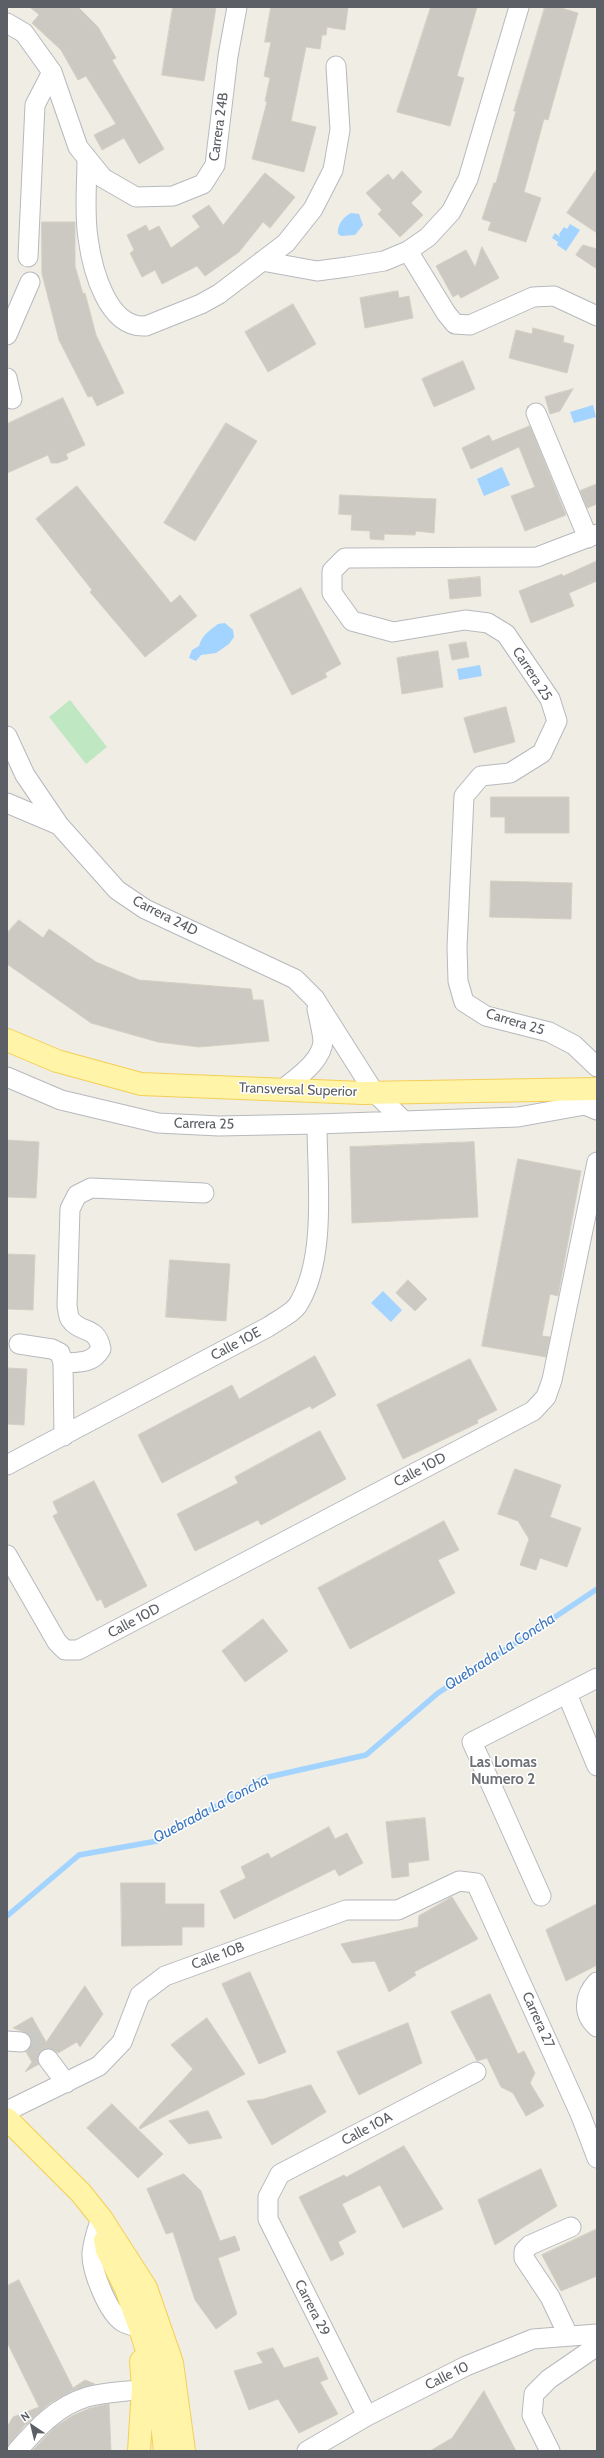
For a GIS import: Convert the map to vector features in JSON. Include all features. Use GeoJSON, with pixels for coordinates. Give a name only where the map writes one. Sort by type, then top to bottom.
{"type":"FeatureCollection","features":[{"type":"Feature","properties":{"kind":"main road","name":"Transversal Superior"},"geometry":{"type":"LineString","coordinates":[[7,1040],[57,1062],[142,1084],[374,1092],[597,1089]]}},
{"type":"Feature","properties":{"kind":"main road"},"geometry":{"type":"LineString","coordinates":[[7,2120],[81,2193],[101,2218],[146,2288],[172,2363],[184,2451]]}},
{"type":"Feature","properties":{"kind":"main road"},"geometry":{"type":"LineString","coordinates":[[101,2218],[107,2250],[127,2291],[158,2386],[165,2451]]}},
{"type":"Feature","properties":{"kind":"main road"},"geometry":{"type":"LineString","coordinates":[[139,2451],[143,2389],[140,2328]]}},
{"type":"Feature","properties":{"kind":"street","name":"Carrera 24B"},"geometry":{"type":"LineString","coordinates":[[7,23],[24,33],[52,72],[78,147],[103,178],[136,197],[174,196],[203,184],[215,165],[228,56],[237,7]]}},
{"type":"Feature","properties":{"kind":"street"},"geometry":{"type":"LineString","coordinates":[[262,261],[317,271],[384,261],[408,251],[428,237],[451,212],[468,179],[519,7]]}},
{"type":"Feature","properties":{"kind":"street"},"geometry":{"type":"LineString","coordinates":[[87,158],[87,237],[102,294],[117,316],[137,327],[146,326],[201,304],[218,294],[286,243],[313,209],[333,170],[340,130],[336,66]]}},
{"type":"Feature","properties":{"kind":"street"},"geometry":{"type":"LineString","coordinates":[[28,257],[34,105],[52,72]]}},
{"type":"Feature","properties":{"kind":"street"},"geometry":{"type":"LineString","coordinates":[[408,251],[446,313],[455,324],[470,325],[533,297],[554,296],[597,316]]}},
{"type":"Feature","properties":{"kind":"street"},"geometry":{"type":"LineString","coordinates":[[7,335],[30,282]]}},
{"type":"Feature","properties":{"kind":"street"},"geometry":{"type":"LineString","coordinates":[[7,378],[12,398]]}},
{"type":"Feature","properties":{"kind":"street"},"geometry":{"type":"LineString","coordinates":[[536,413],[593,536]]}},
{"type":"Feature","properties":{"kind":"street","name":"Carrera 25"},"geometry":{"type":"LineString","coordinates":[[593,536],[537,557],[345,558],[332,571],[332,593],[352,621],[381,630],[393,632],[465,620],[488,622],[506,634],[550,699],[557,720],[542,752],[510,773],[481,776],[464,796],[458,981],[464,1002],[486,1016],[549,1032],[574,1045],[597,1067]]}},
{"type":"Feature","properties":{"kind":"street","name":"Carrera 24D"},"geometry":{"type":"LineString","coordinates":[[7,736],[25,775],[59,825],[117,890],[145,910],[295,979],[315,999],[374,1092],[404,1120]]}},
{"type":"Feature","properties":{"kind":"street"},"geometry":{"type":"LineString","coordinates":[[7,803],[59,825]]}},
{"type":"Feature","properties":{"kind":"street"},"geometry":{"type":"LineString","coordinates":[[282,1090],[311,1065],[319,1054],[323,1041],[315,999]]}},
{"type":"Feature","properties":{"kind":"street","name":"Carrera 25"},"geometry":{"type":"LineString","coordinates":[[7,1077],[61,1100],[158,1123],[219,1126],[317,1124],[404,1120],[518,1118],[585,1106],[597,1110]]}},
{"type":"Feature","properties":{"kind":"street","name":"Calle 10E"},"geometry":{"type":"LineString","coordinates":[[7,1465],[268,1327],[298,1305],[310,1275],[317,1237],[317,1124]]}},
{"type":"Feature","properties":{"kind":"street","name":"Calle 10D"},"geometry":{"type":"LineString","coordinates":[[7,1555],[57,1642],[65,1650],[78,1650],[533,1411],[546,1398],[552,1380],[597,1162]]}},
{"type":"Feature","properties":{"kind":"street"},"geometry":{"type":"LineString","coordinates":[[63,1363],[85,1362],[96,1357],[101,1349],[100,1340],[92,1332],[78,1326],[70,1319],[67,1306],[70,1209],[77,1195],[91,1188],[204,1193]]}},
{"type":"Feature","properties":{"kind":"street"},"geometry":{"type":"LineString","coordinates":[[19,1344],[52,1348],[60,1353],[63,1363],[64,1436]]}},
{"type":"Feature","properties":{"kind":"street"},"geometry":{"type":"LineString","coordinates":[[541,1896],[472,1742],[597,1678]]}},
{"type":"Feature","properties":{"kind":"street"},"geometry":{"type":"LineString","coordinates":[[567,1694],[597,1766]]}},
{"type":"Feature","properties":{"kind":"street","name":"Calle 10B"},"geometry":{"type":"LineString","coordinates":[[7,2111],[99,2066],[122,2042],[140,1995],[166,1976],[346,1910],[398,1910],[459,1881],[476,1883]]}},
{"type":"Feature","properties":{"kind":"street","name":"Carrera 27"},"geometry":{"type":"LineString","coordinates":[[476,1883],[581,2116],[597,2158]]}},
{"type":"Feature","properties":{"kind":"street"},"geometry":{"type":"LineString","coordinates":[[597,1982],[588,1992],[586,2011],[597,2027]]}},
{"type":"Feature","properties":{"kind":"street"},"geometry":{"type":"LineString","coordinates":[[48,2059],[66,2083]]}},
{"type":"Feature","properties":{"kind":"street","name":"Calle 10A"},"geometry":{"type":"LineString","coordinates":[[268,2197],[280,2174],[476,2072]]}},
{"type":"Feature","properties":{"kind":"street","name":"Carrera 29"},"geometry":{"type":"LineString","coordinates":[[268,2197],[268,2220],[367,2416]]}},
{"type":"Feature","properties":{"kind":"street"},"geometry":{"type":"LineString","coordinates":[[568,2335],[550,2297],[524,2258],[524,2251],[530,2245],[571,2227]]}},
{"type":"Feature","properties":{"kind":"street","name":"Calle 10"},"geometry":{"type":"LineString","coordinates":[[307,2451],[367,2416],[466,2366],[520,2344],[533,2339],[568,2335],[597,2334]]}},
{"type":"Feature","properties":{"kind":"street"},"geometry":{"type":"LineString","coordinates":[[550,2451],[532,2415],[534,2394],[550,2379],[597,2346]]}},
{"type":"Feature","properties":{"kind":"street"},"geometry":{"type":"LineString","coordinates":[[17,2451],[38,2426],[61,2409],[88,2397],[143,2389]]}},
{"type":"Feature","properties":{"kind":"green space"},"geometry":{"type":"Polygon","coordinates":[[[70,700],[107,747],[86,764],[49,717],[70,700]]]}},
{"type":"Feature","properties":{"kind":"water"},"geometry":{"type":"Polygon","coordinates":[[[351,213],[359,214],[363,225],[355,235],[341,236],[338,234],[340,224],[345,217],[351,213]]]}},
{"type":"Feature","properties":{"kind":"water"},"geometry":{"type":"Polygon","coordinates":[[[570,224],[580,230],[566,251],[557,245],[558,242],[552,238],[555,233],[560,237],[559,234],[564,227],[567,229],[570,224]]]}},
{"type":"Feature","properties":{"kind":"water"},"geometry":{"type":"Polygon","coordinates":[[[593,405],[596,417],[574,423],[570,412],[593,405]]]}},
{"type":"Feature","properties":{"kind":"water"},"geometry":{"type":"Polygon","coordinates":[[[502,467],[510,485],[484,496],[477,479],[502,467]]]}},
{"type":"Feature","properties":{"kind":"water"},"geometry":{"type":"Polygon","coordinates":[[[225,623],[233,630],[234,637],[229,644],[216,653],[201,655],[196,661],[189,658],[192,650],[199,646],[206,634],[218,624],[225,623]]]}},
{"type":"Feature","properties":{"kind":"water"},"geometry":{"type":"Polygon","coordinates":[[[480,665],[482,676],[459,680],[457,669],[480,665]]]}},
{"type":"Feature","properties":{"kind":"water"},"geometry":{"type":"Polygon","coordinates":[[[383,1291],[402,1310],[391,1322],[371,1303],[383,1291]]]}},
{"type":"Feature","properties":{"kind":"building"},"geometry":{"type":"Polygon","coordinates":[[[30,7],[78,7],[98,27],[116,58],[112,60],[164,149],[139,164],[124,138],[102,150],[94,135],[116,124],[86,76],[78,80],[61,50],[32,23],[39,15],[30,7]]]}},
{"type":"Feature","properties":{"kind":"building"},"geometry":{"type":"Polygon","coordinates":[[[173,7],[216,7],[204,81],[162,75],[173,7]]]}},
{"type":"Feature","properties":{"kind":"building"},"geometry":{"type":"Polygon","coordinates":[[[271,7],[348,7],[345,30],[327,27],[326,35],[322,35],[320,49],[306,47],[291,121],[316,127],[304,172],[252,159],[267,102],[265,101],[270,78],[264,76],[271,42],[265,42],[271,7]]]}},
{"type":"Feature","properties":{"kind":"building"},"geometry":{"type":"Polygon","coordinates":[[[431,7],[477,7],[457,76],[464,78],[450,126],[397,112],[431,7]]]}},
{"type":"Feature","properties":{"kind":"building"},"geometry":{"type":"Polygon","coordinates":[[[545,7],[558,7],[578,13],[548,120],[544,119],[524,192],[541,198],[526,242],[488,230],[491,222],[482,219],[494,183],[496,183],[516,111],[514,111],[545,7]]]}},
{"type":"Feature","properties":{"kind":"building"},"geometry":{"type":"Polygon","coordinates":[[[597,169],[597,233],[567,213],[597,169]]]}},
{"type":"Feature","properties":{"kind":"building"},"geometry":{"type":"Polygon","coordinates":[[[402,171],[422,192],[411,203],[423,215],[400,237],[378,214],[382,210],[366,193],[388,174],[393,180],[402,171]]]}},
{"type":"Feature","properties":{"kind":"building"},"geometry":{"type":"Polygon","coordinates":[[[265,173],[295,197],[270,228],[263,222],[239,252],[205,276],[197,266],[162,284],[155,270],[142,277],[130,253],[134,250],[127,235],[146,225],[149,231],[159,226],[171,248],[200,227],[192,216],[209,205],[223,225],[265,173]]]}},
{"type":"Feature","properties":{"kind":"building"},"geometry":{"type":"Polygon","coordinates":[[[42,222],[75,222],[75,266],[83,294],[85,293],[96,335],[124,393],[97,406],[92,396],[88,397],[59,340],[42,274],[42,222]]]}},
{"type":"Feature","properties":{"kind":"building"},"geometry":{"type":"Polygon","coordinates":[[[583,245],[597,249],[597,269],[576,255],[583,245]]]}},
{"type":"Feature","properties":{"kind":"building"},"geometry":{"type":"Polygon","coordinates":[[[482,247],[499,278],[461,298],[458,294],[453,297],[436,266],[466,250],[475,267],[482,247]]]}},
{"type":"Feature","properties":{"kind":"building"},"geometry":{"type":"Polygon","coordinates":[[[398,291],[399,298],[409,296],[413,318],[365,328],[360,298],[398,291]]]}},
{"type":"Feature","properties":{"kind":"building"},"geometry":{"type":"Polygon","coordinates":[[[293,304],[316,344],[268,372],[245,332],[293,304]]]}},
{"type":"Feature","properties":{"kind":"building"},"geometry":{"type":"Polygon","coordinates":[[[533,328],[564,336],[563,342],[574,345],[567,373],[509,358],[516,330],[532,334],[533,328]]]}},
{"type":"Feature","properties":{"kind":"building"},"geometry":{"type":"Polygon","coordinates":[[[463,361],[475,389],[434,407],[422,379],[463,361]]]}},
{"type":"Feature","properties":{"kind":"building"},"geometry":{"type":"Polygon","coordinates":[[[573,389],[560,411],[550,414],[545,397],[573,389]]]}},
{"type":"Feature","properties":{"kind":"building"},"geometry":{"type":"Polygon","coordinates":[[[63,398],[85,445],[66,454],[68,459],[58,463],[51,463],[48,455],[7,473],[7,424],[63,398]]]}},
{"type":"Feature","properties":{"kind":"building"},"geometry":{"type":"Polygon","coordinates":[[[226,423],[257,441],[195,541],[164,523],[226,423]]]}},
{"type":"Feature","properties":{"kind":"building"},"geometry":{"type":"Polygon","coordinates":[[[530,426],[566,515],[525,531],[511,496],[535,487],[519,447],[471,469],[462,448],[489,435],[492,441],[530,426]]]}},
{"type":"Feature","properties":{"kind":"building"},"geometry":{"type":"Polygon","coordinates":[[[597,484],[597,504],[587,508],[580,491],[597,484]]]}},
{"type":"Feature","properties":{"kind":"building"},"geometry":{"type":"Polygon","coordinates":[[[77,486],[171,603],[180,595],[197,616],[145,657],[90,592],[92,590],[36,519],[77,486]]]}},
{"type":"Feature","properties":{"kind":"building"},"geometry":{"type":"Polygon","coordinates":[[[340,495],[436,499],[434,533],[416,531],[415,535],[384,534],[384,540],[370,539],[370,531],[351,530],[352,515],[339,514],[340,495]]]}},
{"type":"Feature","properties":{"kind":"building"},"geometry":{"type":"Polygon","coordinates":[[[597,561],[597,581],[569,593],[574,606],[531,623],[519,591],[562,574],[563,576],[597,561]]]}},
{"type":"Feature","properties":{"kind":"building"},"geometry":{"type":"Polygon","coordinates":[[[480,577],[481,596],[450,599],[448,580],[480,577]]]}},
{"type":"Feature","properties":{"kind":"building"},"geometry":{"type":"Polygon","coordinates":[[[301,588],[341,664],[325,673],[327,677],[292,695],[250,615],[301,588]]]}},
{"type":"Feature","properties":{"kind":"building"},"geometry":{"type":"Polygon","coordinates":[[[466,642],[469,657],[452,660],[449,645],[466,642]]]}},
{"type":"Feature","properties":{"kind":"building"},"geometry":{"type":"Polygon","coordinates":[[[438,651],[443,687],[402,694],[397,658],[438,651]]]}},
{"type":"Feature","properties":{"kind":"building"},"geometry":{"type":"Polygon","coordinates":[[[506,707],[515,742],[474,753],[464,718],[506,707]]]}},
{"type":"Feature","properties":{"kind":"building"},"geometry":{"type":"Polygon","coordinates":[[[491,797],[569,797],[569,833],[505,833],[505,817],[491,817],[491,797]]]}},
{"type":"Feature","properties":{"kind":"building"},"geometry":{"type":"Polygon","coordinates":[[[491,881],[572,883],[571,919],[490,917],[491,881]]]}},
{"type":"Feature","properties":{"kind":"building"},"geometry":{"type":"Polygon","coordinates":[[[19,920],[43,938],[49,929],[96,962],[139,980],[251,989],[253,1000],[263,1000],[269,1041],[199,1047],[158,1042],[91,1023],[7,964],[7,933],[19,920]]]}},
{"type":"Feature","properties":{"kind":"building"},"geometry":{"type":"Polygon","coordinates":[[[7,1140],[39,1142],[36,1198],[7,1197],[7,1140]]]}},
{"type":"Feature","properties":{"kind":"building"},"geometry":{"type":"Polygon","coordinates":[[[474,1142],[478,1217],[352,1223],[350,1147],[474,1142]]]}},
{"type":"Feature","properties":{"kind":"building"},"geometry":{"type":"Polygon","coordinates":[[[518,1159],[581,1171],[558,1296],[550,1294],[542,1336],[550,1337],[546,1357],[482,1346],[518,1159]]]}},
{"type":"Feature","properties":{"kind":"building"},"geometry":{"type":"Polygon","coordinates":[[[7,1254],[35,1255],[33,1310],[7,1309],[7,1254]]]}},
{"type":"Feature","properties":{"kind":"building"},"geometry":{"type":"Polygon","coordinates":[[[170,1260],[230,1264],[226,1321],[166,1317],[170,1260]]]}},
{"type":"Feature","properties":{"kind":"building"},"geometry":{"type":"Polygon","coordinates":[[[408,1280],[427,1299],[415,1311],[396,1293],[408,1280]]]}},
{"type":"Feature","properties":{"kind":"building"},"geometry":{"type":"Polygon","coordinates":[[[315,1356],[336,1395],[312,1409],[310,1406],[162,1483],[138,1435],[232,1385],[239,1399],[315,1356]]]}},
{"type":"Feature","properties":{"kind":"building"},"geometry":{"type":"Polygon","coordinates":[[[470,1359],[497,1410],[477,1420],[478,1423],[403,1459],[377,1405],[470,1359]]]}},
{"type":"Feature","properties":{"kind":"building"},"geometry":{"type":"Polygon","coordinates":[[[7,1368],[27,1369],[24,1425],[7,1424],[7,1368]]]}},
{"type":"Feature","properties":{"kind":"building"},"geometry":{"type":"Polygon","coordinates":[[[320,1431],[346,1479],[261,1525],[258,1520],[195,1551],[177,1514],[238,1483],[235,1477],[320,1431]]]}},
{"type":"Feature","properties":{"kind":"building"},"geometry":{"type":"Polygon","coordinates":[[[515,1469],[561,1485],[550,1517],[581,1528],[567,1567],[540,1558],[536,1570],[520,1565],[529,1539],[518,1521],[498,1514],[515,1469]]]}},
{"type":"Feature","properties":{"kind":"building"},"geometry":{"type":"Polygon","coordinates":[[[94,1481],[147,1586],[105,1608],[101,1599],[97,1601],[53,1516],[58,1513],[53,1502],[94,1481]]]}},
{"type":"Feature","properties":{"kind":"building"},"geometry":{"type":"Polygon","coordinates":[[[444,1521],[459,1550],[438,1560],[455,1593],[350,1649],[318,1588],[444,1521]]]}},
{"type":"Feature","properties":{"kind":"building"},"geometry":{"type":"Polygon","coordinates":[[[263,1619],[288,1651],[245,1682],[222,1651],[263,1619]]]}},
{"type":"Feature","properties":{"kind":"building"},"geometry":{"type":"Polygon","coordinates":[[[425,1818],[429,1860],[408,1863],[409,1876],[392,1878],[386,1822],[425,1818]]]}},
{"type":"Feature","properties":{"kind":"building"},"geometry":{"type":"Polygon","coordinates":[[[329,1827],[335,1839],[347,1833],[363,1863],[339,1876],[335,1869],[234,1919],[220,1891],[246,1878],[241,1867],[268,1853],[271,1858],[329,1827]]]}},
{"type":"Feature","properties":{"kind":"building"},"geometry":{"type":"Polygon","coordinates":[[[121,1883],[165,1883],[165,1904],[204,1904],[204,1927],[182,1927],[182,1945],[122,1946],[121,1883]]]}},
{"type":"Feature","properties":{"kind":"building"},"geometry":{"type":"Polygon","coordinates":[[[452,1897],[478,1939],[414,1972],[416,1975],[389,1992],[375,1961],[352,1963],[341,1944],[418,1927],[419,1916],[452,1897]]]}},
{"type":"Feature","properties":{"kind":"building"},"geometry":{"type":"Polygon","coordinates":[[[597,1904],[597,1965],[566,1981],[546,1930],[597,1904]]]}},
{"type":"Feature","properties":{"kind":"building"},"geometry":{"type":"Polygon","coordinates":[[[250,1972],[286,2052],[259,2064],[222,1984],[250,1972]]]}},
{"type":"Feature","properties":{"kind":"building"},"geometry":{"type":"Polygon","coordinates":[[[85,1986],[103,2014],[80,2047],[77,2042],[58,2053],[52,2049],[42,2050],[38,2055],[39,2064],[25,2072],[32,2062],[26,2052],[30,2048],[31,2038],[27,2033],[13,2028],[32,2017],[46,2042],[85,1986]]]}},
{"type":"Feature","properties":{"kind":"building"},"geometry":{"type":"Polygon","coordinates":[[[490,1994],[518,2054],[524,2051],[535,2073],[530,2083],[544,2106],[526,2116],[513,2093],[501,2087],[487,2058],[477,2061],[451,2012],[490,1994]]]}},
{"type":"Feature","properties":{"kind":"building"},"geometry":{"type":"Polygon","coordinates":[[[207,2018],[245,2074],[140,2129],[139,2127],[193,2069],[171,2045],[207,2018]]]}},
{"type":"Feature","properties":{"kind":"building"},"geometry":{"type":"Polygon","coordinates":[[[408,2023],[422,2063],[359,2095],[337,2052],[408,2023]]]}},
{"type":"Feature","properties":{"kind":"building"},"geometry":{"type":"Polygon","coordinates":[[[311,2085],[326,2112],[272,2145],[247,2101],[263,2099],[311,2085]]]}},
{"type":"Feature","properties":{"kind":"building"},"geometry":{"type":"Polygon","coordinates":[[[112,2104],[163,2154],[138,2178],[87,2128],[112,2104]]]}},
{"type":"Feature","properties":{"kind":"building"},"geometry":{"type":"Polygon","coordinates":[[[208,2111],[222,2138],[189,2144],[169,2121],[208,2111]]]}},
{"type":"Feature","properties":{"kind":"building"},"geometry":{"type":"Polygon","coordinates":[[[404,2146],[443,2209],[403,2228],[380,2185],[342,2204],[356,2232],[338,2242],[344,2254],[331,2261],[299,2197],[344,2175],[346,2177],[404,2146]]]}},
{"type":"Feature","properties":{"kind":"building"},"geometry":{"type":"Polygon","coordinates":[[[541,2169],[557,2206],[495,2245],[478,2200],[541,2169]]]}},
{"type":"Feature","properties":{"kind":"building"},"geometry":{"type":"Polygon","coordinates":[[[184,2174],[201,2191],[220,2241],[235,2236],[240,2250],[218,2258],[237,2314],[216,2329],[195,2300],[173,2232],[166,2234],[147,2189],[184,2174]]]}},
{"type":"Feature","properties":{"kind":"building"},"geometry":{"type":"Polygon","coordinates":[[[597,2229],[597,2276],[561,2291],[542,2255],[597,2229]]]}},
{"type":"Feature","properties":{"kind":"building"},"geometry":{"type":"Polygon","coordinates":[[[19,2280],[73,2388],[85,2380],[95,2384],[72,2391],[50,2403],[24,2426],[7,2447],[7,2427],[13,2417],[39,2407],[7,2342],[7,2286],[19,2280]]]}},
{"type":"Feature","properties":{"kind":"building"},"geometry":{"type":"Polygon","coordinates":[[[273,2348],[284,2368],[318,2357],[328,2379],[320,2382],[338,2414],[299,2433],[278,2399],[249,2410],[234,2371],[263,2363],[257,2353],[273,2348]]]}},
{"type":"Feature","properties":{"kind":"building"},"geometry":{"type":"Polygon","coordinates":[[[484,2391],[516,2451],[430,2451],[452,2438],[484,2391]]]}},
{"type":"Feature","properties":{"kind":"building"},"geometry":{"type":"Polygon","coordinates":[[[109,2404],[111,2451],[32,2451],[55,2427],[72,2416],[90,2408],[109,2404]]]}},
{"type":"Feature","properties":{"kind":"waterway","name":"Quebrada La Concha"},"geometry":{"type":"LineString","coordinates":[[7,1916],[79,1855],[157,1841],[264,1778],[366,1755],[438,1693],[597,1589]]}},
{"type":"Feature","properties":{"kind":"tunnel"},"geometry":{"type":"LineString","coordinates":[[21,2042],[35,2042],[48,2059]]}},
{"type":"Feature","properties":{"kind":"district","name":"Las Lomas Numero 2"},"geometry":{"type":"Point","coordinates":[503,1772]}}]}
